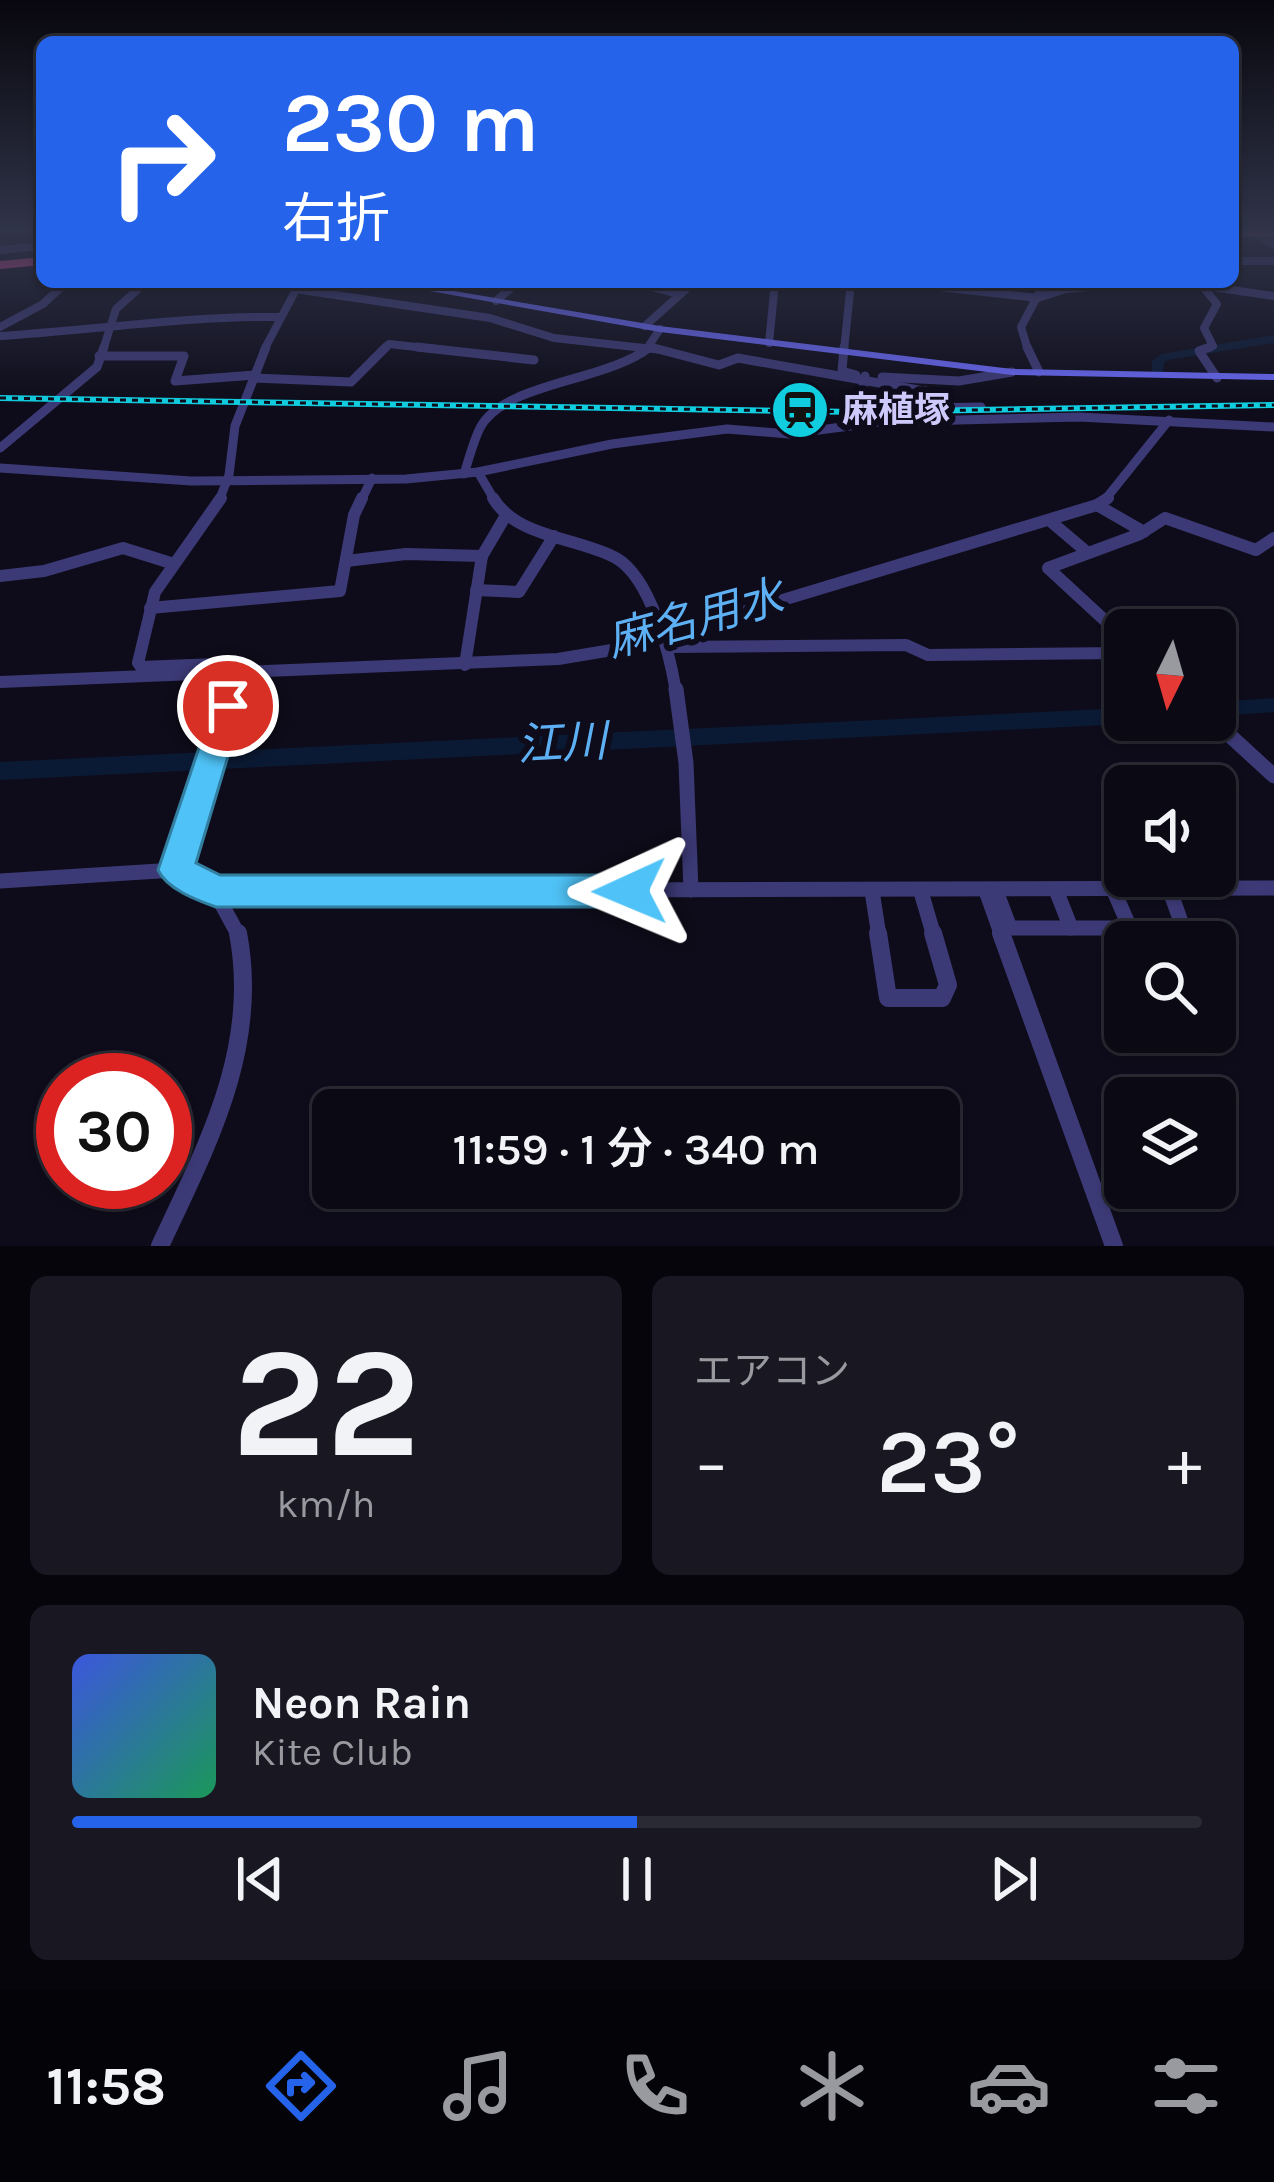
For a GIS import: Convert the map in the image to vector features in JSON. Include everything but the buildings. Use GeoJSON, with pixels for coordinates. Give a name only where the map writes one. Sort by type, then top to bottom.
{"type":"FeatureCollection","features":[{"type":"Feature","properties":{"kind":"main road"},"geometry":{"type":"LineString","coordinates":[[426,289],[645,326],[1012,372],[1274,377]]}},
{"type":"Feature","properties":{"kind":"street"},"geometry":{"type":"LineString","coordinates":[[0,327],[43,304],[59,289]]}},
{"type":"Feature","properties":{"kind":"street"},"geometry":{"type":"LineString","coordinates":[[0,448],[97,367],[116,309],[138,289]]}},
{"type":"Feature","properties":{"kind":"street"},"geometry":{"type":"LineString","coordinates":[[240,671],[141,667],[138,663],[150,608],[227,481],[234,430],[296,289]]}},
{"type":"Feature","properties":{"kind":"street"},"geometry":{"type":"LineString","coordinates":[[317,289],[490,318],[554,338],[650,347],[719,365],[738,358],[941,394]]}},
{"type":"Feature","properties":{"kind":"street"},"geometry":{"type":"LineString","coordinates":[[496,301],[510,289]]}},
{"type":"Feature","properties":{"kind":"street"},"geometry":{"type":"LineString","coordinates":[[660,289],[678,294]]}},
{"type":"Feature","properties":{"kind":"street"},"geometry":{"type":"LineString","coordinates":[[645,326],[684,289]]}},
{"type":"Feature","properties":{"kind":"street"},"geometry":{"type":"LineString","coordinates":[[769,343],[774,289]]}},
{"type":"Feature","properties":{"kind":"street"},"geometry":{"type":"LineString","coordinates":[[849,289],[842,371],[864,379],[959,381],[1012,372]]}},
{"type":"Feature","properties":{"kind":"street"},"geometry":{"type":"LineString","coordinates":[[966,289],[1038,298],[1066,289]]}},
{"type":"Feature","properties":{"kind":"street"},"geometry":{"type":"LineString","coordinates":[[1039,372],[1019,336],[1026,313],[1042,289]]}},
{"type":"Feature","properties":{"kind":"street"},"geometry":{"type":"LineString","coordinates":[[1205,289],[1217,304],[1204,328],[1213,346],[1200,352],[1217,378]]}},
{"type":"Feature","properties":{"kind":"street"},"geometry":{"type":"LineString","coordinates":[[1232,289],[1274,296]]}},
{"type":"Feature","properties":{"kind":"street"},"geometry":{"type":"LineString","coordinates":[[0,336],[106,330],[201,316],[280,317]]}},
{"type":"Feature","properties":{"kind":"street"},"geometry":{"type":"LineString","coordinates":[[464,474],[480,428],[498,408],[525,393],[612,370],[650,347],[660,328]]}},
{"type":"Feature","properties":{"kind":"street"},"geometry":{"type":"LineString","coordinates":[[99,356],[184,356],[175,381],[254,376],[351,382],[389,344],[534,360]]}},
{"type":"Feature","properties":{"kind":"street"},"geometry":{"type":"LineString","coordinates":[[855,425],[864,379]]}},
{"type":"Feature","properties":{"kind":"street"},"geometry":{"type":"LineString","coordinates":[[925,391],[922,408],[981,407]]}},
{"type":"Feature","properties":{"kind":"street"},"geometry":{"type":"LineString","coordinates":[[0,468],[40,468],[82,477],[227,481],[372,478],[464,474],[632,441],[719,430],[789,434],[925,419],[1163,420],[1274,427]]}},
{"type":"Feature","properties":{"kind":"street"},"geometry":{"type":"LineString","coordinates":[[0,682],[575,657],[665,637],[1097,505],[1108,498],[1163,420]]}},
{"type":"Feature","properties":{"kind":"street"},"geometry":{"type":"LineString","coordinates":[[478,472],[505,517],[620,560],[633,573],[665,637],[683,765],[691,890]]}},
{"type":"Feature","properties":{"kind":"street"},"geometry":{"type":"LineString","coordinates":[[150,608],[340,591],[354,515],[372,478]]}},
{"type":"Feature","properties":{"kind":"street"},"geometry":{"type":"LineString","coordinates":[[1097,505],[1144,532]]}},
{"type":"Feature","properties":{"kind":"street"},"geometry":{"type":"LineString","coordinates":[[465,662],[482,556],[505,517]]}},
{"type":"Feature","properties":{"kind":"street"},"geometry":{"type":"LineString","coordinates":[[1104,620],[1048,568],[1144,532],[1165,518],[1256,550],[1274,538]]}},
{"type":"Feature","properties":{"kind":"street"},"geometry":{"type":"LineString","coordinates":[[1049,520],[1088,553]]}},
{"type":"Feature","properties":{"kind":"street"},"geometry":{"type":"LineString","coordinates":[[476,590],[519,592],[554,536]]}},
{"type":"Feature","properties":{"kind":"street"},"geometry":{"type":"LineString","coordinates":[[0,575],[44,572],[123,548],[174,564]]}},
{"type":"Feature","properties":{"kind":"street"},"geometry":{"type":"LineString","coordinates":[[346,561],[406,554],[482,556]]}},
{"type":"Feature","properties":{"kind":"street"},"geometry":{"type":"LineString","coordinates":[[665,637],[906,645],[928,656],[1104,653]]}},
{"type":"Feature","properties":{"kind":"street"},"geometry":{"type":"LineString","coordinates":[[176,870],[240,671]]}},
{"type":"Feature","properties":{"kind":"street"},"geometry":{"type":"LineString","coordinates":[[1236,741],[1274,776]]}},
{"type":"Feature","properties":{"kind":"street"},"geometry":{"type":"LineString","coordinates":[[0,881],[176,870],[216,891],[232,913],[247,963],[248,993],[236,1061],[214,1126],[160,1246]]}},
{"type":"Feature","properties":{"kind":"street"},"geometry":{"type":"LineString","coordinates":[[216,891],[1104,889]]}},
{"type":"Feature","properties":{"kind":"street"},"geometry":{"type":"LineString","coordinates":[[1236,889],[1273,890]]}},
{"type":"Feature","properties":{"kind":"street"},"geometry":{"type":"LineString","coordinates":[[1056,890],[1071,928]]}},
{"type":"Feature","properties":{"kind":"street"},"geometry":{"type":"LineString","coordinates":[[872,891],[888,998],[942,998],[948,985],[921,892]]}},
{"type":"Feature","properties":{"kind":"street"},"geometry":{"type":"LineString","coordinates":[[991,891],[1010,928],[1104,931]]}},
{"type":"Feature","properties":{"kind":"street"},"geometry":{"type":"LineString","coordinates":[[991,891],[1114,1246]]}},
{"type":"Feature","properties":{"kind":"waterway","name":"麻名用水"},"geometry":{"type":"LineString","coordinates":[[1158,375],[1158,361],[1165,357],[1274,339]]}},
{"type":"Feature","properties":{"kind":"waterway","name":"江川"},"geometry":{"type":"LineString","coordinates":[[1236,708],[1274,705]]}},
{"type":"Feature","properties":{"kind":"waterway","name":"江川"},"geometry":{"type":"LineString","coordinates":[[0,771],[1104,717]]}},
{"type":"Feature","properties":{"kind":"railway"},"geometry":{"type":"LineString","coordinates":[[0,398],[857,412],[1274,405]]}},
{"type":"Feature","properties":{"kind":"place","name":"麻植塚"},"geometry":{"type":"Point","coordinates":[800,410]}},
{"type":"Feature","properties":{"kind":"route"},"geometry":{"type":"LineString","coordinates":[[228,706],[176,870],[216,891],[630,891]]}}]}
